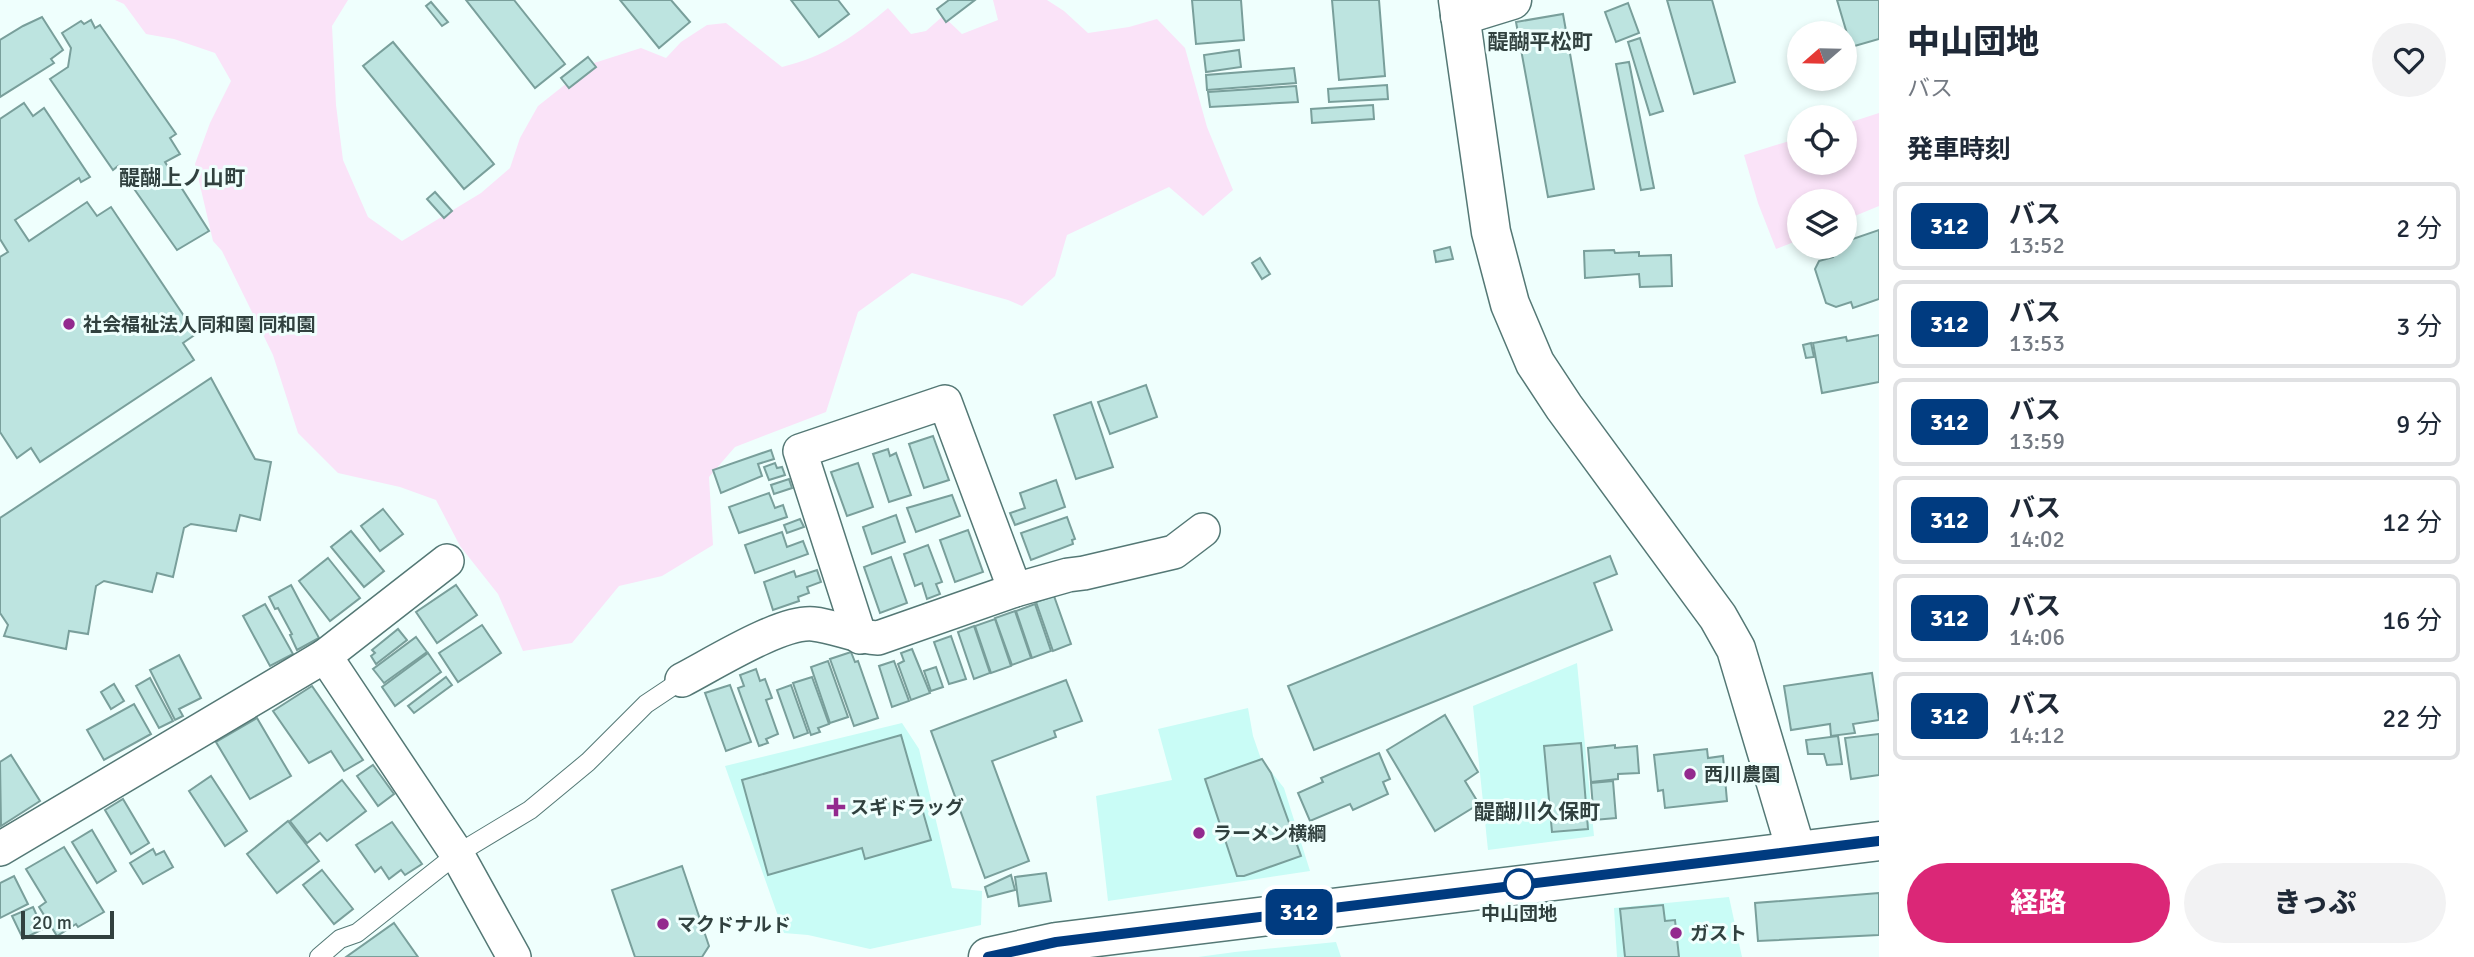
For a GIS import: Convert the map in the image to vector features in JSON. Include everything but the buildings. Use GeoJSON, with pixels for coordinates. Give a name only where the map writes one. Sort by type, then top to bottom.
{"type":"FeatureCollection","features":[{"type":"Feature","properties":{"kind":"street"},"geometry":{"type":"LineString","coordinates":[[1513,0],[1459,8],[1491,232],[1510,304],[1535,362],[1564,407],[1718,617],[1736,649],[1796,850]]}},
{"type":"Feature","properties":{"kind":"street"},"geometry":{"type":"LineString","coordinates":[[860,637],[800,451],[944,401],[1015,590]]}},
{"type":"Feature","properties":{"kind":"street"},"geometry":{"type":"LineString","coordinates":[[682,680],[790,626],[813,624],[860,637],[878,638],[1015,590],[1068,575],[1174,552],[1203,530]]}},
{"type":"Feature","properties":{"kind":"street"},"geometry":{"type":"LineString","coordinates":[[0,849],[325,656],[447,561]]}},
{"type":"Feature","properties":{"kind":"street"},"geometry":{"type":"LineString","coordinates":[[325,656],[457,855],[514,957]]}},
{"type":"Feature","properties":{"kind":"street"},"geometry":{"type":"LineString","coordinates":[[988,957],[1056,942],[1879,841]]}},
{"type":"Feature","properties":{"kind":"lane"},"geometry":{"type":"LineString","coordinates":[[319,957],[340,939],[357,933],[457,855],[530,810],[588,762],[646,704],[682,680]]}},
{"type":"Feature","properties":{"kind":"shaded area"},"geometry":{"type":"Polygon","coordinates":[[[115,0],[348,0],[332,26],[336,105],[343,160],[368,217],[402,241],[481,193],[510,168],[520,138],[538,106],[591,64],[641,48],[666,58],[681,42],[707,25],[726,23],[782,67],[839,44],[888,8],[911,34],[926,31],[943,16],[962,34],[998,20],[993,0],[1047,0],[1088,33],[1129,27],[1157,19],[1185,48],[1207,127],[1233,190],[1203,216],[1169,187],[1067,235],[1055,276],[1022,306],[912,273],[858,312],[826,412],[735,447],[709,477],[713,545],[662,576],[619,586],[572,643],[523,651],[498,594],[460,546],[436,500],[400,487],[338,473],[298,433],[273,355],[222,251],[213,241],[195,164],[210,123],[231,81],[215,53],[174,39],[146,34],[124,4],[115,0]]]}},
{"type":"Feature","properties":{"kind":"shaded area"},"geometry":{"type":"Polygon","coordinates":[[[1879,113],[1879,206],[1857,215],[1857,189],[1787,189],[1787,245],[1776,249],[1758,203],[1744,155],[1787,142],[1787,175],[1857,175],[1857,120],[1879,113]]]}},
{"type":"Feature","properties":{"kind":"shaded area"},"geometry":{"type":"Polygon","coordinates":[[[1577,663],[1594,836],[1488,850],[1473,706],[1577,663]]]}},
{"type":"Feature","properties":{"kind":"shaded area","name":"ラーメン横綱"},"geometry":{"type":"Polygon","coordinates":[[[1248,708],[1261,759],[1284,788],[1310,871],[1108,901],[1096,796],[1172,780],[1158,729],[1248,708]]]}},
{"type":"Feature","properties":{"kind":"shaded area","name":"スギドラッグ"},"geometry":{"type":"Polygon","coordinates":[[[902,723],[919,749],[952,888],[982,891],[981,925],[870,949],[808,935],[784,933],[725,766],[902,723]]]}},
{"type":"Feature","properties":{"kind":"shaded area","name":"ガスト"},"geometry":{"type":"Polygon","coordinates":[[[1729,897],[1742,957],[1617,957],[1614,908],[1729,897]]]}},
{"type":"Feature","properties":{"kind":"shaded area"},"geometry":{"type":"Polygon","coordinates":[[[1336,942],[1341,957],[1198,957],[1235,952],[1336,942]]]}},
{"type":"Feature","properties":{"kind":"bus line","name":"312"},"geometry":{"type":"LineString","coordinates":[[988,957],[1056,942],[1879,841]]}},
{"type":"Feature","properties":{"kind":"place","name":"社会福祉法人同和園 同和園"},"geometry":{"type":"Point","coordinates":[69,324]}},
{"type":"Feature","properties":{"kind":"place","name":"西川農園"},"geometry":{"type":"Point","coordinates":[1690,774]}},
{"type":"Feature","properties":{"kind":"place","name":"スギドラッグ"},"geometry":{"type":"Point","coordinates":[836,807]}},
{"type":"Feature","properties":{"kind":"place","name":"ラーメン横綱"},"geometry":{"type":"Point","coordinates":[1199,833]}},
{"type":"Feature","properties":{"kind":"place","name":"中山団地"},"geometry":{"type":"Point","coordinates":[1519,884]}},
{"type":"Feature","properties":{"kind":"place","name":"マクドナルド"},"geometry":{"type":"Point","coordinates":[663,924]}},
{"type":"Feature","properties":{"kind":"place","name":"ガスト"},"geometry":{"type":"Point","coordinates":[1676,933]}},
{"type":"Feature","properties":{"kind":"district","name":"醍醐平松町"},"geometry":{"type":"Point","coordinates":[1540,42]}},
{"type":"Feature","properties":{"kind":"district","name":"醍醐上ノ山町"},"geometry":{"type":"Point","coordinates":[182,178]}},
{"type":"Feature","properties":{"kind":"district","name":"醍醐川久保町"},"geometry":{"type":"Point","coordinates":[1537,812]}}]}
